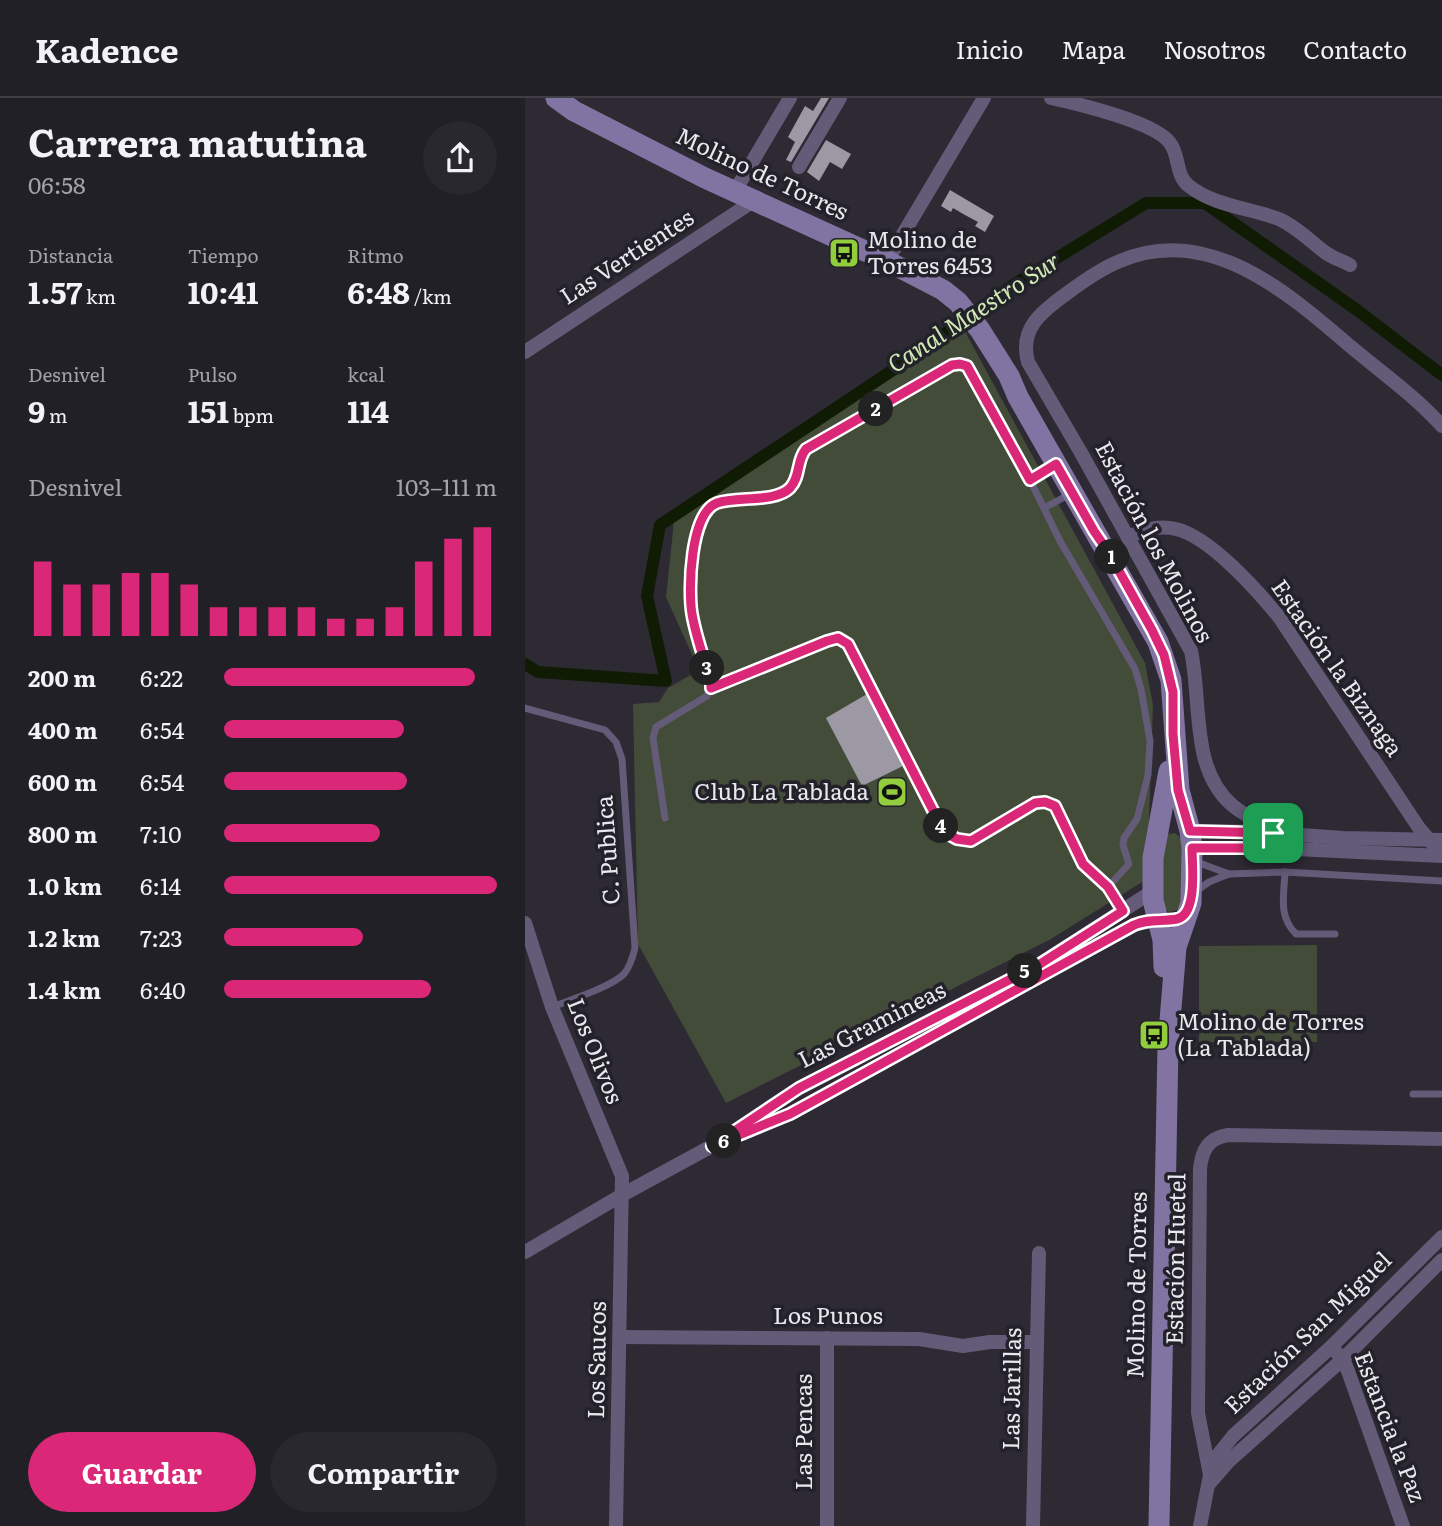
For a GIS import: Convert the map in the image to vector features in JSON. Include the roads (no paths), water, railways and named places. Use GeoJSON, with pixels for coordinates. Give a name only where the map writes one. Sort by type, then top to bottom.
{"type":"FeatureCollection","features":[{"type":"Feature","properties":{"kind":"main road","name":"Molino de Torres"},"geometry":{"type":"LineString","coordinates":[[542,98],[943,290],[965,310],[980,330],[1033,411],[1109,553]]}},
{"type":"Feature","properties":{"kind":"main road","name":"Molino de Torres"},"geometry":{"type":"LineString","coordinates":[[556,98],[574,111]]}},
{"type":"Feature","properties":{"kind":"main road","name":"Molino de Torres"},"geometry":{"type":"LineString","coordinates":[[1009,376],[1072,493],[1152,630],[1164,655],[1173,692],[1173,734],[1180,797],[1191,846],[1190,902],[1176,947],[1168,1045]]}},
{"type":"Feature","properties":{"kind":"main road","name":"Molino de Torres"},"geometry":{"type":"LineString","coordinates":[[1159,1526],[1168,1045],[1164,947],[1153,891],[1155,840],[1165,797],[1173,734]]}},
{"type":"Feature","properties":{"kind":"main road"},"geometry":{"type":"LineString","coordinates":[[1155,840],[1160,831],[1168,826],[1179,827],[1191,846]]}},
{"type":"Feature","properties":{"kind":"main road"},"geometry":{"type":"LineString","coordinates":[[1157,919],[1181,918],[1190,902]]}},
{"type":"Feature","properties":{"kind":"street"},"geometry":{"type":"LineString","coordinates":[[735,191],[790,98]]}},
{"type":"Feature","properties":{"kind":"street"},"geometry":{"type":"LineString","coordinates":[[799,167],[840,98]]}},
{"type":"Feature","properties":{"kind":"street"},"geometry":{"type":"LineString","coordinates":[[887,261],[984,98]]}},
{"type":"Feature","properties":{"kind":"street"},"geometry":{"type":"LineString","coordinates":[[1051,98],[1143,125],[1162,135],[1175,152],[1178,170],[1186,184],[1200,194],[1280,220],[1314,241],[1327,254],[1350,265]]}},
{"type":"Feature","properties":{"kind":"street","name":"Las Vertientes"},"geometry":{"type":"LineString","coordinates":[[525,352],[755,200]]}},
{"type":"Feature","properties":{"kind":"street","name":"Estación los Molinos"},"geometry":{"type":"LineString","coordinates":[[1273,841],[1232,805],[1208,774],[1202,748],[1197,681],[1191,651],[1028,362],[1025,352],[1026,339],[1031,326],[1048,307],[1111,265],[1145,253],[1172,249],[1195,251],[1240,267],[1286,293],[1420,404],[1442,426]]}},
{"type":"Feature","properties":{"kind":"street","name":"Estación la Biznaga"},"geometry":{"type":"LineString","coordinates":[[1128,537],[1150,528],[1168,528],[1186,533],[1211,549],[1247,580],[1279,617],[1442,856]]}},
{"type":"Feature","properties":{"kind":"street"},"geometry":{"type":"LineString","coordinates":[[1191,846],[1426,836]]}},
{"type":"Feature","properties":{"kind":"street"},"geometry":{"type":"LineString","coordinates":[[1410,856],[1426,836]]}},
{"type":"Feature","properties":{"kind":"street"},"geometry":{"type":"LineString","coordinates":[[1273,841],[1410,856],[1442,856]]}},
{"type":"Feature","properties":{"kind":"street"},"geometry":{"type":"LineString","coordinates":[[1081,946],[1123,911],[1153,891]]}},
{"type":"Feature","properties":{"kind":"street"},"geometry":{"type":"LineString","coordinates":[[1081,946],[1157,919]]}},
{"type":"Feature","properties":{"kind":"street","name":"Los Olivos"},"geometry":{"type":"LineString","coordinates":[[525,923],[552,1007],[620,1168],[622,1195]]}},
{"type":"Feature","properties":{"kind":"street","name":"Las Gramineas"},"geometry":{"type":"LineString","coordinates":[[525,1252],[712,1146],[799,1088],[1081,946]]}},
{"type":"Feature","properties":{"kind":"street","name":"Estación Huetel"},"geometry":{"type":"LineString","coordinates":[[1200,1526],[1209,1484],[1209,1466],[1199,1429],[1198,1352],[1200,1169],[1201,1158],[1208,1143],[1214,1138],[1228,1135],[1442,1139]]}},
{"type":"Feature","properties":{"kind":"street","name":"Los Saucos"},"geometry":{"type":"LineString","coordinates":[[616,1526],[622,1195]]}},
{"type":"Feature","properties":{"kind":"street","name":"Estación San Miguel"},"geometry":{"type":"LineString","coordinates":[[1209,1466],[1233,1436],[1331,1347],[1442,1237]]}},
{"type":"Feature","properties":{"kind":"street","name":"Las Jarillas"},"geometry":{"type":"LineString","coordinates":[[1033,1526],[1039,1252]]}},
{"type":"Feature","properties":{"kind":"street","name":"Estación San Miguel"},"geometry":{"type":"LineString","coordinates":[[1209,1484],[1229,1461],[1343,1359],[1442,1260]]}},
{"type":"Feature","properties":{"kind":"street"},"geometry":{"type":"LineString","coordinates":[[1362,1316],[1371,1330]]}},
{"type":"Feature","properties":{"kind":"street","name":"Los Punos"},"geometry":{"type":"LineString","coordinates":[[620,1337],[919,1339],[963,1346],[990,1342],[1035,1342]]}},
{"type":"Feature","properties":{"kind":"street","name":"Las Pencas"},"geometry":{"type":"LineString","coordinates":[[827,1338],[827,1526]]}},
{"type":"Feature","properties":{"kind":"street","name":"Estancia la Paz"},"geometry":{"type":"LineString","coordinates":[[1331,1347],[1343,1359],[1403,1526]]}},
{"type":"Feature","properties":{"kind":"lane"},"geometry":{"type":"LineString","coordinates":[[665,818],[653,738],[656,727],[707,696],[711,688],[692,611],[692,559],[698,530],[705,513],[715,504],[780,494],[790,488],[797,477],[801,455],[806,449],[952,365],[960,364],[967,366],[1030,480],[1060,541],[1135,669],[1150,741],[1148,775],[1137,819],[1124,838],[1123,845],[1129,864],[1108,887]]}},
{"type":"Feature","properties":{"kind":"lane"},"geometry":{"type":"LineString","coordinates":[[1030,480],[1056,464]]}},
{"type":"Feature","properties":{"kind":"lane"},"geometry":{"type":"LineString","coordinates":[[1044,508],[1072,493]]}},
{"type":"Feature","properties":{"kind":"lane"},"geometry":{"type":"LineString","coordinates":[[711,688],[838,638],[848,644],[944,832],[957,839],[971,841],[1035,803],[1045,802],[1055,806],[1083,864],[1108,887],[1123,911]]}},
{"type":"Feature","properties":{"kind":"lane","name":"C. Publica"},"geometry":{"type":"LineString","coordinates":[[525,708],[605,730],[616,742],[622,759],[635,948],[624,974],[552,1007]]}},
{"type":"Feature","properties":{"kind":"lane"},"geometry":{"type":"LineString","coordinates":[[1191,846],[1230,874]]}},
{"type":"Feature","properties":{"kind":"lane"},"geometry":{"type":"LineString","coordinates":[[1285,872],[1286,924],[1296,934],[1335,934]]}},
{"type":"Feature","properties":{"kind":"lane"},"geometry":{"type":"LineString","coordinates":[[1190,902],[1203,885],[1230,874],[1285,872],[1442,881]]}},
{"type":"Feature","properties":{"kind":"lane"},"geometry":{"type":"LineString","coordinates":[[1413,1094],[1442,1094]]}},
{"type":"Feature","properties":{"kind":"waterway","name":"Canal Maestro Sur"},"geometry":{"type":"LineString","coordinates":[[525,664],[538,672],[666,681],[647,596],[660,525],[902,364],[1013,285],[1146,203],[1205,203],[1357,310],[1442,375]]}},
{"type":"Feature","properties":{"kind":"place","name":"Molino de Torres 6453"},"geometry":{"type":"Point","coordinates":[844,253]}},
{"type":"Feature","properties":{"kind":"place","name":"Club La Tablada"},"geometry":{"type":"Point","coordinates":[892,792]}},
{"type":"Feature","properties":{"kind":"place","name":"Molino de Torres (La Tablada)"},"geometry":{"type":"Point","coordinates":[1154,1035]}}]}
